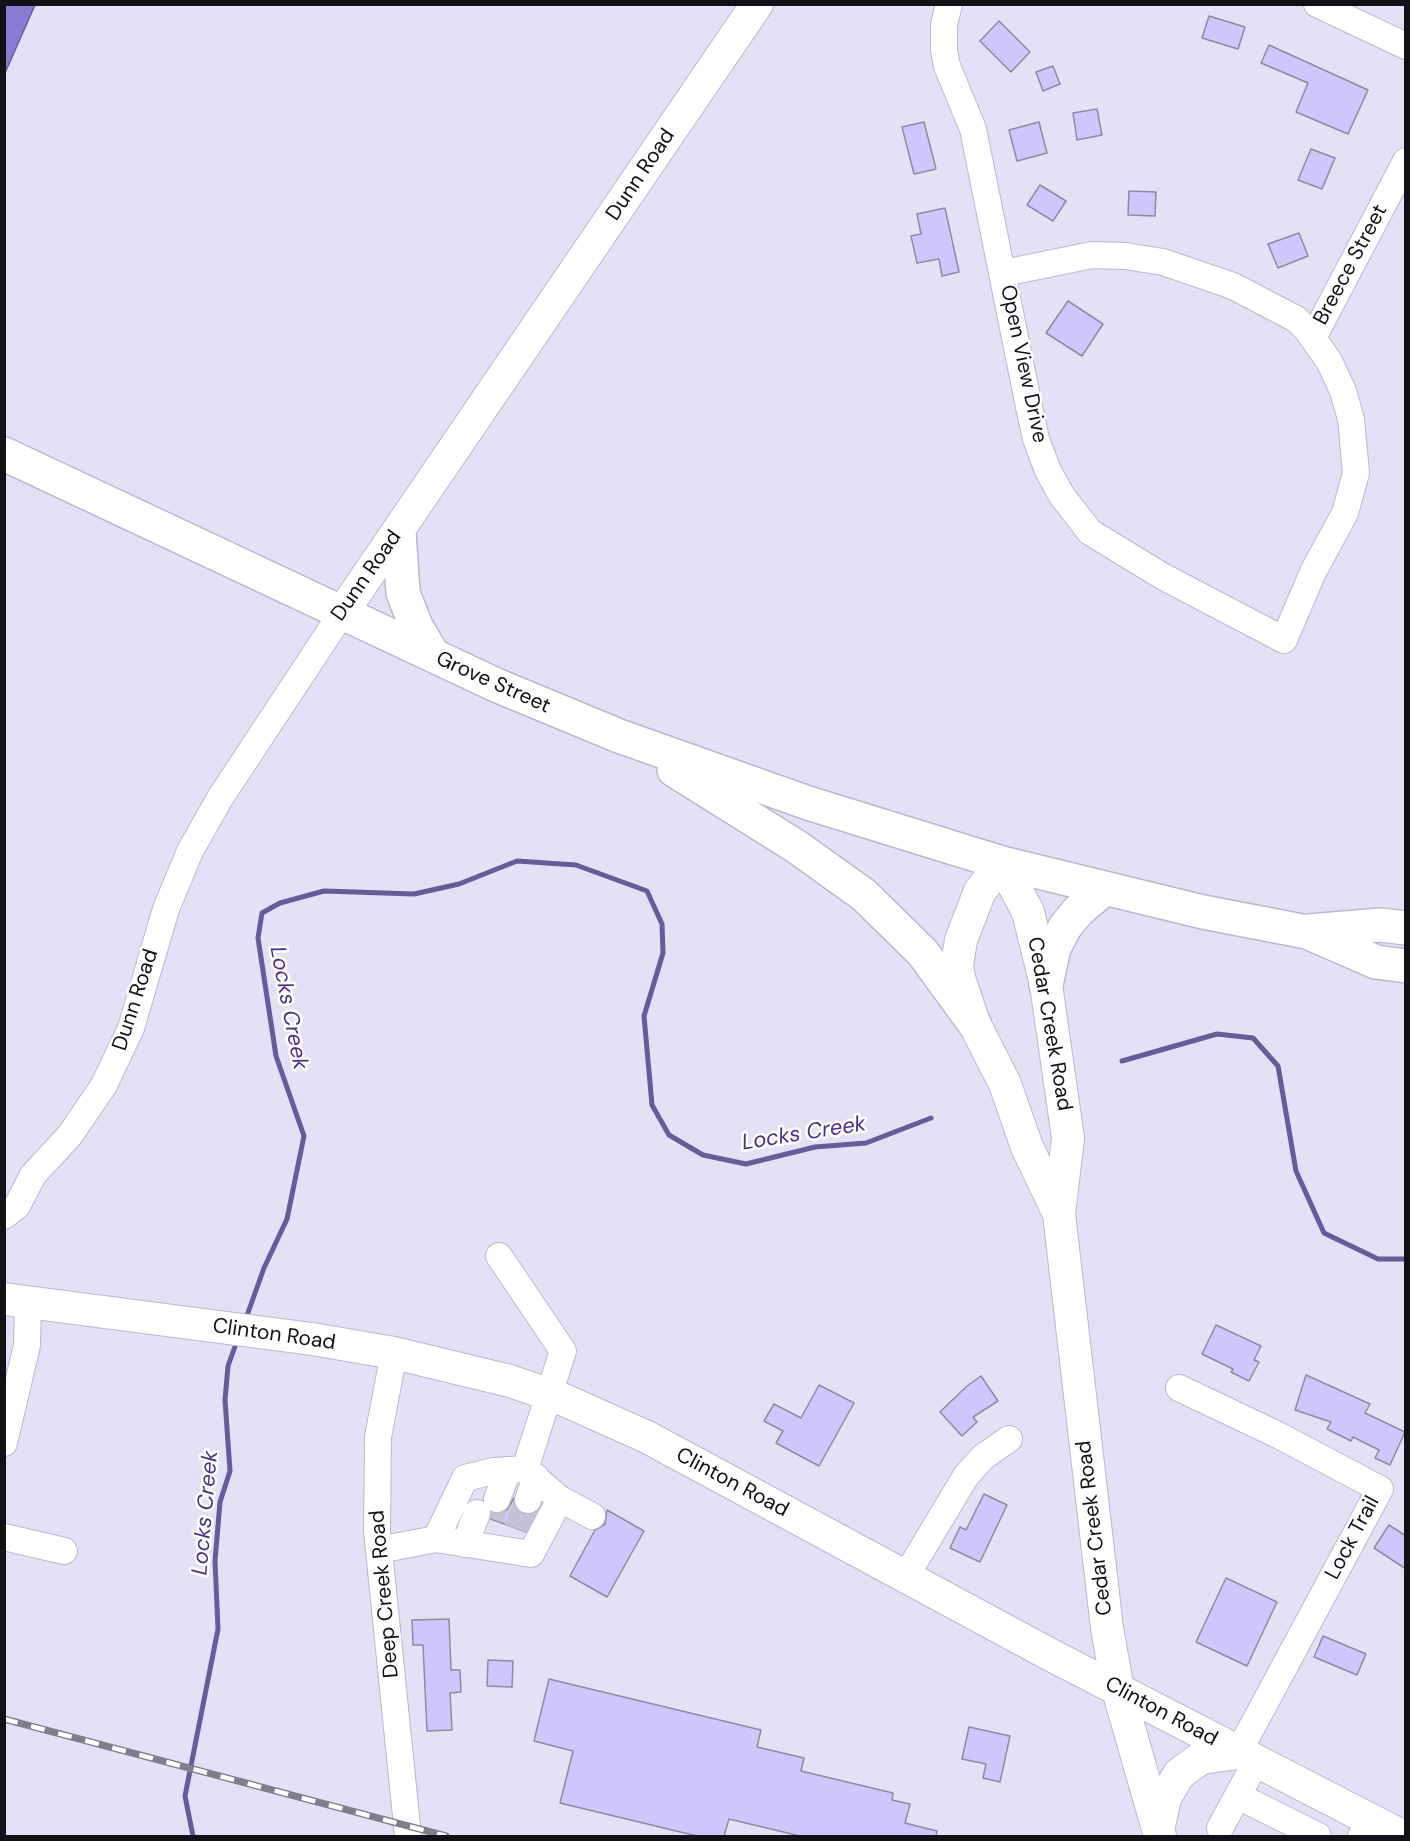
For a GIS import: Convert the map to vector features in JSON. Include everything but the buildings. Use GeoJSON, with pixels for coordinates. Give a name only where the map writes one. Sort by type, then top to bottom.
{"type":"FeatureCollection","features":[{"type":"Feature","properties":{"kind":"highway","name":"Grove Street"},"geometry":{"type":"LineString","coordinates":[[4,454],[433,655],[619,736],[808,803],[1002,863],[1104,889],[1307,932]]}},
{"type":"Feature","properties":{"kind":"highway"},"geometry":{"type":"LineString","coordinates":[[399,531],[403,593],[416,626],[433,655]]}},
{"type":"Feature","properties":{"kind":"highway"},"geometry":{"type":"LineString","coordinates":[[619,736],[797,847],[864,895],[923,953],[974,1023]]}},
{"type":"Feature","properties":{"kind":"highway"},"geometry":{"type":"LineString","coordinates":[[1046,985],[1054,948],[1065,927],[1078,910],[1104,889]]}},
{"type":"Feature","properties":{"kind":"highway"},"geometry":{"type":"LineString","coordinates":[[1307,932],[1381,925],[1406,928]]}},
{"type":"Feature","properties":{"kind":"highway"},"geometry":{"type":"LineString","coordinates":[[1307,932],[1376,962],[1406,966]]}},
{"type":"Feature","properties":{"kind":"main road","name":"Dunn Road"},"geometry":{"type":"LineString","coordinates":[[342,613],[753,6]]}},
{"type":"Feature","properties":{"kind":"main road","name":"Cedar Creek Road"},"geometry":{"type":"LineString","coordinates":[[1059,1214],[1027,1147],[1005,1084],[974,1023],[959,978],[958,952],[981,891],[1002,863],[1028,912],[1046,985],[1068,1138],[1059,1214],[1100,1570],[1118,1690],[1159,1833]]}},
{"type":"Feature","properties":{"kind":"main road","name":"Clinton Road"},"geometry":{"type":"LineString","coordinates":[[16,1301],[312,1339],[394,1353],[510,1381],[549,1395],[647,1437],[1118,1690],[1333,1802],[1365,1828],[1402,1836]]}},
{"type":"Feature","properties":{"kind":"main road"},"geometry":{"type":"LineString","coordinates":[[1159,1833],[1165,1798],[1179,1774],[1201,1758],[1247,1757]]}},
{"type":"Feature","properties":{"kind":"street","name":"Open View Drive"},"geometry":{"type":"LineString","coordinates":[[949,4],[944,25],[944,50],[947,66],[973,129],[1036,439],[1062,496],[1090,532],[1162,576],[1284,640],[1313,572],[1345,513],[1356,473],[1351,419],[1343,391],[1329,361],[1313,338]]}},
{"type":"Feature","properties":{"kind":"street"},"geometry":{"type":"LineString","coordinates":[[1317,4],[1406,46]]}},
{"type":"Feature","properties":{"kind":"street","name":"Breece Street"},"geometry":{"type":"LineString","coordinates":[[1313,338],[1406,161]]}},
{"type":"Feature","properties":{"kind":"street"},"geometry":{"type":"LineString","coordinates":[[1004,273],[1092,255],[1125,256],[1162,262],[1191,270],[1268,303],[1296,320],[1313,338]]}},
{"type":"Feature","properties":{"kind":"street","name":"Dunn Road"},"geometry":{"type":"LineString","coordinates":[[4,1216],[17,1206],[33,1175],[87,1110],[118,1057],[139,1002],[166,909],[204,824],[342,613]]}},
{"type":"Feature","properties":{"kind":"street","name":"Dunn Road"},"geometry":{"type":"LineString","coordinates":[[4,1188],[33,1175]]}},
{"type":"Feature","properties":{"kind":"street"},"geometry":{"type":"LineString","coordinates":[[472,1545],[504,1490],[549,1395],[563,1351],[500,1256]]}},
{"type":"Feature","properties":{"kind":"street"},"geometry":{"type":"LineString","coordinates":[[4,1443],[27,1345],[16,1301]]}},
{"type":"Feature","properties":{"kind":"street","name":"Deep Creek Road"},"geometry":{"type":"LineString","coordinates":[[394,1353],[378,1437],[379,1550],[408,1836]]}},
{"type":"Feature","properties":{"kind":"street","name":"Lock Trail"},"geometry":{"type":"LineString","coordinates":[[1179,1388],[1278,1435],[1380,1489],[1247,1757]]}},
{"type":"Feature","properties":{"kind":"street"},"geometry":{"type":"LineString","coordinates":[[906,1576],[966,1476],[992,1449],[1009,1438]]}},
{"type":"Feature","properties":{"kind":"street"},"geometry":{"type":"LineString","coordinates":[[436,1539],[465,1478],[504,1490],[560,1499],[592,1516]]}},
{"type":"Feature","properties":{"kind":"street"},"geometry":{"type":"LineString","coordinates":[[379,1550],[436,1539],[472,1545],[513,1540],[531,1554],[560,1499]]}},
{"type":"Feature","properties":{"kind":"street"},"geometry":{"type":"LineString","coordinates":[[4,1537],[64,1551]]}},
{"type":"Feature","properties":{"kind":"street"},"geometry":{"type":"LineString","coordinates":[[1222,1834],[1238,1796],[1247,1757]]}},
{"type":"Feature","properties":{"kind":"street"},"geometry":{"type":"LineString","coordinates":[[1238,1796],[1318,1836],[1333,1802]]}},
{"type":"Feature","properties":{"kind":"shaded area"},"geometry":{"type":"Polygon","coordinates":[[[4,5],[35,5],[5,73],[4,5]]]}},
{"type":"Feature","properties":{"kind":"waterway","name":"Locks Creek"},"geometry":{"type":"LineString","coordinates":[[245,1321],[264,1268],[287,1219],[304,1136],[276,1056],[258,938],[262,913],[280,903],[324,891],[414,894],[459,884],[517,861],[576,865],[647,891],[662,924],[663,953],[644,1016],[652,1105],[669,1135],[703,1155],[746,1164],[815,1147],[866,1143],[931,1118]]}},
{"type":"Feature","properties":{"kind":"waterway","name":"Locks Creek"},"geometry":{"type":"LineString","coordinates":[[1122,1061],[1217,1034],[1253,1038],[1278,1066],[1296,1171],[1324,1233],[1378,1259],[1406,1259]]}},
{"type":"Feature","properties":{"kind":"waterway","name":"Locks Creek"},"geometry":{"type":"LineString","coordinates":[[193,1836],[185,1796],[218,1629],[215,1561],[220,1502],[230,1471],[225,1400],[228,1366],[237,1341]]}},
{"type":"Feature","properties":{"kind":"tunnel"},"geometry":{"type":"LineString","coordinates":[[490,1518],[497,1499]]}},
{"type":"Feature","properties":{"kind":"tunnel"},"geometry":{"type":"LineString","coordinates":[[517,1529],[528,1500]]}},
{"type":"Feature","properties":{"kind":"railway"},"geometry":{"type":"LineString","coordinates":[[4,1719],[446,1836]]}}]}
